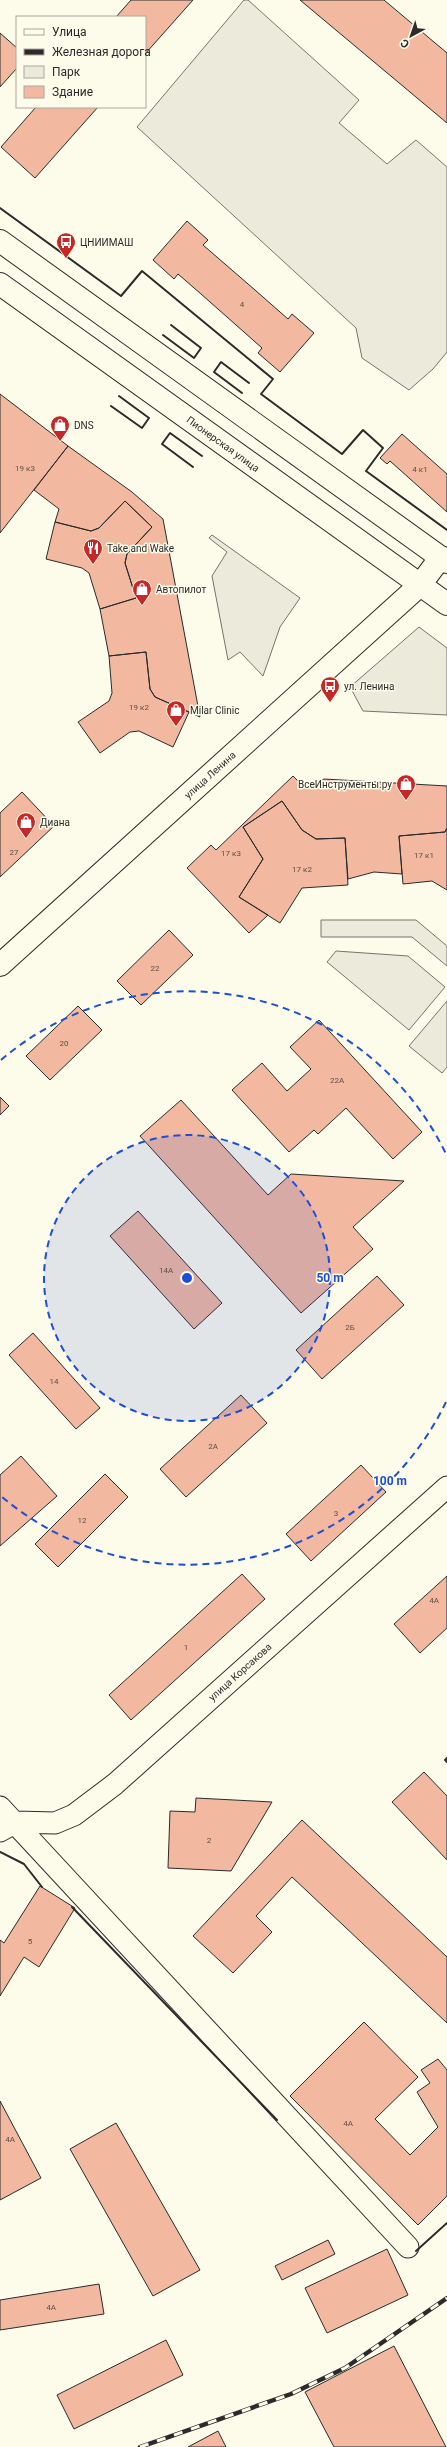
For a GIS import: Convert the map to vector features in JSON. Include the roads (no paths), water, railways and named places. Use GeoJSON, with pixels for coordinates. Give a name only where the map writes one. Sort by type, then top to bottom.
{"type":"FeatureCollection","features":[{"type":"Feature","properties":{"kind":"main road"},"geometry":{"type":"LineString","coordinates":[[0,241],[444,559]]}},
{"type":"Feature","properties":{"kind":"main road","name":"Пионерская улица"},"geometry":{"type":"LineString","coordinates":[[0,284],[447,604]]}},
{"type":"Feature","properties":{"kind":"main road","name":"улица Ленина"},"geometry":{"type":"LineString","coordinates":[[0,965],[420,585],[444,559]]}},
{"type":"Feature","properties":{"kind":"street","name":"улица Корсакова"},"geometry":{"type":"LineString","coordinates":[[8,1826],[55,1823],[74,1815],[115,1784],[447,1486]]}},
{"type":"Feature","properties":{"kind":"street"},"geometry":{"type":"LineString","coordinates":[[0,1807],[8,1826],[408,2247]]}},
{"type":"Feature","properties":{"kind":"railway"},"geometry":{"type":"LineString","coordinates":[[140,2447],[291,2394],[345,2368],[447,2298]]}},
{"type":"Feature","properties":{"kind":"place","name":"ЦНИИМАШ"},"geometry":{"type":"Point","coordinates":[66,259]}},
{"type":"Feature","properties":{"kind":"place","name":"DNS"},"geometry":{"type":"Point","coordinates":[60,442]}},
{"type":"Feature","properties":{"kind":"place","name":"Take and Wake"},"geometry":{"type":"Point","coordinates":[93,565]}},
{"type":"Feature","properties":{"kind":"place","name":"Автопилот"},"geometry":{"type":"Point","coordinates":[142,606]}},
{"type":"Feature","properties":{"kind":"place","name":"ул. Ленина"},"geometry":{"type":"Point","coordinates":[330,703]}},
{"type":"Feature","properties":{"kind":"place","name":"Milar Clinic"},"geometry":{"type":"Point","coordinates":[176,727]}},
{"type":"Feature","properties":{"kind":"place","name":"ВсеИнструменты.ру"},"geometry":{"type":"Point","coordinates":[406,801]}},
{"type":"Feature","properties":{"kind":"place","name":"Диана"},"geometry":{"type":"Point","coordinates":[26,839]}}]}
